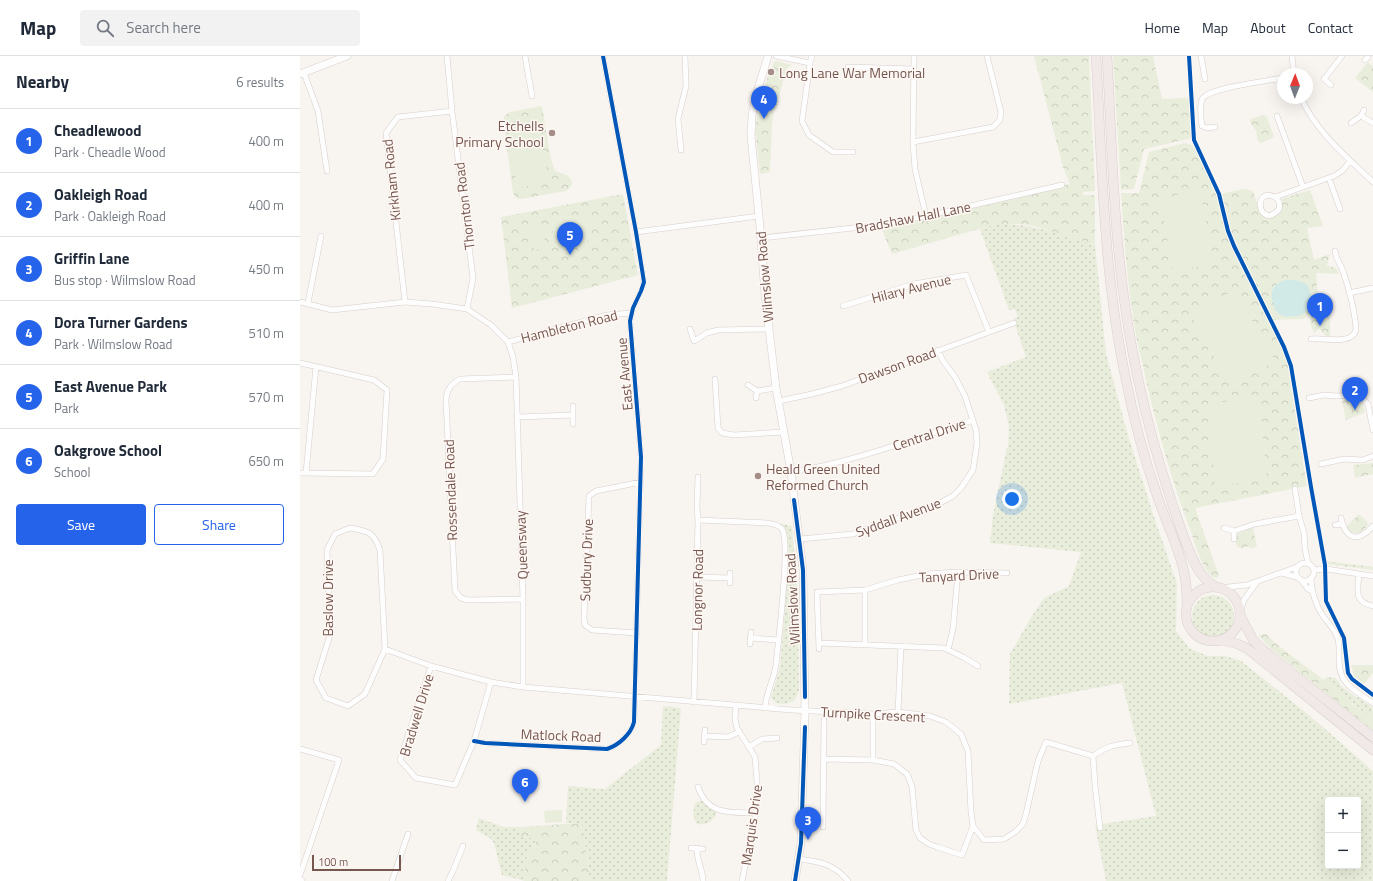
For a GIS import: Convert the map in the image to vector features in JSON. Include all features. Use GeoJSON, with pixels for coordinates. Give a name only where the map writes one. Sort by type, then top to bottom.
{"type":"FeatureCollection","features":[{"type":"Feature","properties":{"kind":"highway"},"geometry":{"type":"LineString","coordinates":[[1096,56],[1108,256],[1119,344],[1142,448],[1184,571],[1187,594],[1186,618],[1188,625],[1195,634],[1205,640],[1221,640],[1238,644],[1248,649],[1373,750]]}},
{"type":"Feature","properties":{"kind":"highway"},"geometry":{"type":"LineString","coordinates":[[1107,56],[1119,256],[1126,315],[1136,374],[1152,440],[1177,516],[1199,570],[1207,581],[1234,597],[1238,604],[1240,614],[1253,640],[1263,650],[1373,737]]}},
{"type":"Feature","properties":{"kind":"highway"},"geometry":{"type":"LineString","coordinates":[[1187,608],[1189,602],[1196,593],[1207,588],[1218,588]]}},
{"type":"Feature","properties":{"kind":"highway"},"geometry":{"type":"LineString","coordinates":[[1221,640],[1230,636],[1236,629],[1240,614]]}},
{"type":"Feature","properties":{"kind":"main road"},"geometry":{"type":"LineString","coordinates":[[302,74],[347,56]]}},
{"type":"Feature","properties":{"kind":"main road","name":"Wilmslow Road"},"geometry":{"type":"LineString","coordinates":[[768,56],[757,92],[750,127],[765,295],[776,388],[791,472],[800,539],[803,586],[805,711],[802,843],[795,881]]}},
{"type":"Feature","properties":{"kind":"street","name":"Thornton Road"},"geometry":{"type":"LineString","coordinates":[[447,56],[452,111],[473,278],[467,308]]}},
{"type":"Feature","properties":{"kind":"street"},"geometry":{"type":"LineString","coordinates":[[525,56],[532,96]]}},
{"type":"Feature","properties":{"kind":"street","name":"East Avenue"},"geometry":{"type":"LineString","coordinates":[[603,56],[644,282],[642,291],[631,313],[630,321],[641,457],[635,697]]}},
{"type":"Feature","properties":{"kind":"street"},"geometry":{"type":"LineString","coordinates":[[681,150],[678,119],[686,86],[685,56]]}},
{"type":"Feature","properties":{"kind":"street"},"geometry":{"type":"LineString","coordinates":[[776,56],[810,63]]}},
{"type":"Feature","properties":{"kind":"street"},"geometry":{"type":"LineString","coordinates":[[812,56],[802,120],[809,135],[833,152],[853,152]]}},
{"type":"Feature","properties":{"kind":"street"},"geometry":{"type":"LineString","coordinates":[[914,56],[913,142],[915,169],[926,216]]}},
{"type":"Feature","properties":{"kind":"street"},"geometry":{"type":"LineString","coordinates":[[913,142],[993,127],[1000,120],[1001,112],[987,56]]}},
{"type":"Feature","properties":{"kind":"street"},"geometry":{"type":"LineString","coordinates":[[1201,56],[1205,79]]}},
{"type":"Feature","properties":{"kind":"street"},"geometry":{"type":"LineString","coordinates":[[1292,56],[1293,68]]}},
{"type":"Feature","properties":{"kind":"street"},"geometry":{"type":"LineString","coordinates":[[1331,85],[1324,79],[1342,56]]}},
{"type":"Feature","properties":{"kind":"street"},"geometry":{"type":"LineString","coordinates":[[848,67],[914,69]]}},
{"type":"Feature","properties":{"kind":"street"},"geometry":{"type":"LineString","coordinates":[[302,74],[318,111],[327,171]]}},
{"type":"Feature","properties":{"kind":"street"},"geometry":{"type":"LineString","coordinates":[[1215,127],[1207,128],[1202,126],[1200,115],[1202,100],[1205,96],[1232,87],[1277,79]]}},
{"type":"Feature","properties":{"kind":"street"},"geometry":{"type":"LineString","coordinates":[[1304,104],[1310,116],[1321,131],[1350,161],[1372,180]]}},
{"type":"Feature","properties":{"kind":"street"},"geometry":{"type":"LineString","coordinates":[[1351,123],[1361,116],[1364,110]]}},
{"type":"Feature","properties":{"kind":"street","name":"Kirkham Road"},"geometry":{"type":"LineString","coordinates":[[405,302],[386,133],[398,117],[452,111]]}},
{"type":"Feature","properties":{"kind":"street"},"geometry":{"type":"LineString","coordinates":[[1277,116],[1303,187]]}},
{"type":"Feature","properties":{"kind":"street"},"geometry":{"type":"LineString","coordinates":[[1361,116],[1373,124]]}},
{"type":"Feature","properties":{"kind":"street"},"geometry":{"type":"LineString","coordinates":[[1275,197],[1329,178],[1342,171],[1350,161]]}},
{"type":"Feature","properties":{"kind":"street"},"geometry":{"type":"LineString","coordinates":[[1329,178],[1340,209]]}},
{"type":"Feature","properties":{"kind":"street","name":"Bradshaw Hall Lane"},"geometry":{"type":"LineString","coordinates":[[761,238],[880,225],[1062,185]]}},
{"type":"Feature","properties":{"kind":"street"},"geometry":{"type":"LineString","coordinates":[[636,232],[759,216]]}},
{"type":"Feature","properties":{"kind":"street"},"geometry":{"type":"LineString","coordinates":[[308,303],[322,236]]}},
{"type":"Feature","properties":{"kind":"street"},"geometry":{"type":"LineString","coordinates":[[1311,339],[1346,339],[1355,333],[1356,326],[1349,293],[1342,268],[1336,260],[1335,251]]}},
{"type":"Feature","properties":{"kind":"street","name":"Hilary Avenue"},"geometry":{"type":"LineString","coordinates":[[843,306],[914,284],[966,275],[989,332]]}},
{"type":"Feature","properties":{"kind":"street"},"geometry":{"type":"LineString","coordinates":[[1349,293],[1373,288]]}},
{"type":"Feature","properties":{"kind":"street","name":"Queensway"},"geometry":{"type":"LineString","coordinates":[[300,302],[332,310],[405,302],[467,308],[491,325],[508,342],[513,357],[516,377],[523,599],[523,687]]}},
{"type":"Feature","properties":{"kind":"street","name":"Hambleton Road"},"geometry":{"type":"LineString","coordinates":[[508,342],[608,315],[631,313]]}},
{"type":"Feature","properties":{"kind":"street","name":"Dawson Road"},"geometry":{"type":"LineString","coordinates":[[779,401],[842,386],[1014,323]]}},
{"type":"Feature","properties":{"kind":"street"},"geometry":{"type":"LineString","coordinates":[[690,329],[694,340],[707,333],[718,330],[769,329]]}},
{"type":"Feature","properties":{"kind":"street","name":"Syddall Avenue"},"geometry":{"type":"LineString","coordinates":[[800,539],[853,534],[938,504],[953,496],[962,488],[973,470],[977,443],[973,420],[965,396],[955,377],[943,361],[938,350]]}},
{"type":"Feature","properties":{"kind":"street"},"geometry":{"type":"LineString","coordinates":[[300,363],[374,380],[387,390],[383,459],[373,474],[303,473],[316,367]]}},
{"type":"Feature","properties":{"kind":"street","name":"Rossendale Road"},"geometry":{"type":"LineString","coordinates":[[516,377],[460,379],[448,389],[446,400],[455,591],[458,596],[468,600],[523,599]]}},
{"type":"Feature","properties":{"kind":"street"},"geometry":{"type":"LineString","coordinates":[[715,380],[718,428],[722,434],[734,435],[784,432]]}},
{"type":"Feature","properties":{"kind":"street"},"geometry":{"type":"LineString","coordinates":[[748,385],[757,391],[776,388]]}},
{"type":"Feature","properties":{"kind":"street"},"geometry":{"type":"LineString","coordinates":[[756,398],[757,391]]}},
{"type":"Feature","properties":{"kind":"street"},"geometry":{"type":"LineString","coordinates":[[1309,398],[1319,399],[1355,395],[1362,397],[1368,404],[1373,430]]}},
{"type":"Feature","properties":{"kind":"street"},"geometry":{"type":"LineString","coordinates":[[573,406],[573,424]]}},
{"type":"Feature","properties":{"kind":"street"},"geometry":{"type":"LineString","coordinates":[[517,417],[573,415]]}},
{"type":"Feature","properties":{"kind":"street","name":"Central Drive"},"geometry":{"type":"LineString","coordinates":[[791,472],[845,461],[973,420]]}},
{"type":"Feature","properties":{"kind":"street"},"geometry":{"type":"LineString","coordinates":[[1321,464],[1328,459],[1363,460],[1373,456]]}},
{"type":"Feature","properties":{"kind":"street","name":"Longnor Road"},"geometry":{"type":"LineString","coordinates":[[694,702],[698,477]]}},
{"type":"Feature","properties":{"kind":"street","name":"Sudbury Drive"},"geometry":{"type":"LineString","coordinates":[[637,633],[592,630],[585,624],[584,618],[589,496],[596,490],[640,482]]}},
{"type":"Feature","properties":{"kind":"street"},"geometry":{"type":"LineString","coordinates":[[1295,489],[1304,533],[1308,563],[1314,570]]}},
{"type":"Feature","properties":{"kind":"street"},"geometry":{"type":"LineString","coordinates":[[1224,528],[1234,531],[1255,524],[1300,516]]}},
{"type":"Feature","properties":{"kind":"street","name":"Wilmslow Road"},"geometry":{"type":"LineString","coordinates":[[698,520],[768,523],[775,524],[781,528],[784,539],[785,561],[778,640],[775,673],[766,695],[765,708]]}},
{"type":"Feature","properties":{"kind":"street"},"geometry":{"type":"LineString","coordinates":[[1335,525],[1342,521],[1346,533],[1356,536],[1365,534],[1373,526]]}},
{"type":"Feature","properties":{"kind":"street","name":"Baslow Drive"},"geometry":{"type":"LineString","coordinates":[[350,528],[371,533],[377,540],[380,550],[384,649],[365,694],[348,706],[326,698],[316,680],[330,635],[327,550],[335,534],[350,528]]}},
{"type":"Feature","properties":{"kind":"street"},"geometry":{"type":"LineString","coordinates":[[1234,531],[1234,539]]}},
{"type":"Feature","properties":{"kind":"street"},"geometry":{"type":"LineString","coordinates":[[1305,549],[1295,572],[1299,579],[1312,592]]}},
{"type":"Feature","properties":{"kind":"street"},"geometry":{"type":"LineString","coordinates":[[1218,588],[1239,586],[1257,582],[1298,566],[1304,562],[1308,563]]}},
{"type":"Feature","properties":{"kind":"street"},"geometry":{"type":"LineString","coordinates":[[1314,570],[1326,569],[1373,576]]}},
{"type":"Feature","properties":{"kind":"street"},"geometry":{"type":"LineString","coordinates":[[1314,570],[1311,578],[1312,592],[1320,612],[1336,632],[1339,647],[1340,668],[1344,679],[1349,685],[1373,703]]}},
{"type":"Feature","properties":{"kind":"street"},"geometry":{"type":"LineString","coordinates":[[948,650],[953,629],[958,572]]}},
{"type":"Feature","properties":{"kind":"street","name":"Tanyard Drive"},"geometry":{"type":"LineString","coordinates":[[865,645],[819,646],[816,592],[865,590],[898,580],[927,574],[958,572],[1007,572]]}},
{"type":"Feature","properties":{"kind":"street"},"geometry":{"type":"LineString","coordinates":[[1280,573],[1306,581],[1311,578]]}},
{"type":"Feature","properties":{"kind":"street"},"geometry":{"type":"LineString","coordinates":[[1359,574],[1359,598],[1363,603],[1373,606]]}},
{"type":"Feature","properties":{"kind":"street"},"geometry":{"type":"LineString","coordinates":[[697,578],[730,578]]}},
{"type":"Feature","properties":{"kind":"street"},"geometry":{"type":"LineString","coordinates":[[1240,614],[1244,600],[1257,582]]}},
{"type":"Feature","properties":{"kind":"street"},"geometry":{"type":"LineString","coordinates":[[865,590],[865,645],[944,648],[978,666]]}},
{"type":"Feature","properties":{"kind":"street"},"geometry":{"type":"LineString","coordinates":[[751,632],[750,641],[778,640]]}},
{"type":"Feature","properties":{"kind":"street"},"geometry":{"type":"LineString","coordinates":[[898,712],[902,646]]}},
{"type":"Feature","properties":{"kind":"street"},"geometry":{"type":"LineString","coordinates":[[384,649],[431,666],[491,682],[523,687],[805,711]]}},
{"type":"Feature","properties":{"kind":"street","name":"Bradwell Drive"},"geometry":{"type":"LineString","coordinates":[[431,666],[400,760],[416,778],[455,785],[474,741],[491,682]]}},
{"type":"Feature","properties":{"kind":"street","name":"Matlock Road"},"geometry":{"type":"LineString","coordinates":[[474,741],[607,749],[612,747],[631,730],[634,722],[635,697]]}},
{"type":"Feature","properties":{"kind":"street","name":"Marquis Drive"},"geometry":{"type":"LineString","coordinates":[[736,706],[736,724],[739,732],[755,757],[758,791],[756,813],[742,881]]}},
{"type":"Feature","properties":{"kind":"street","name":"Turnpike Crescent"},"geometry":{"type":"LineString","coordinates":[[805,711],[873,714],[898,712],[930,716],[946,722],[961,734],[968,751],[973,826],[962,856],[929,844],[920,838],[916,830],[912,786],[907,774],[894,764],[873,760]]}},
{"type":"Feature","properties":{"kind":"street"},"geometry":{"type":"LineString","coordinates":[[824,759],[873,760],[873,714]]}},
{"type":"Feature","properties":{"kind":"street"},"geometry":{"type":"LineString","coordinates":[[823,828],[824,720]]}},
{"type":"Feature","properties":{"kind":"street"},"geometry":{"type":"LineString","coordinates":[[704,736],[728,737],[739,732]]}},
{"type":"Feature","properties":{"kind":"street"},"geometry":{"type":"LineString","coordinates":[[749,747],[762,738],[777,738]]}},
{"type":"Feature","properties":{"kind":"street"},"geometry":{"type":"LineString","coordinates":[[973,826],[984,840],[1004,839],[1015,832],[1023,824],[1038,761],[1046,742],[1093,756],[1112,746],[1130,743]]}},
{"type":"Feature","properties":{"kind":"street"},"geometry":{"type":"LineString","coordinates":[[300,749],[339,760],[300,875]]}},
{"type":"Feature","properties":{"kind":"street"},"geometry":{"type":"LineString","coordinates":[[1093,756],[1100,828]]}},
{"type":"Feature","properties":{"kind":"street"},"geometry":{"type":"LineString","coordinates":[[698,787],[705,801],[718,810],[756,813]]}},
{"type":"Feature","properties":{"kind":"street"},"geometry":{"type":"LineString","coordinates":[[392,881],[408,834]]}},
{"type":"Feature","properties":{"kind":"street"},"geometry":{"type":"LineString","coordinates":[[448,881],[463,846]]}},
{"type":"Feature","properties":{"kind":"street"},"geometry":{"type":"LineString","coordinates":[[691,848],[703,849]]}},
{"type":"Feature","properties":{"kind":"street"},"geometry":{"type":"LineString","coordinates":[[697,848],[697,859],[703,873],[703,881]]}},
{"type":"Feature","properties":{"kind":"street"},"geometry":{"type":"LineString","coordinates":[[800,859],[824,863],[842,873],[848,881]]}},
{"type":"Feature","properties":{"kind":"green space"},"geometry":{"type":"Polygon","coordinates":[[[1034,56],[1089,56],[1095,191],[1083,192],[1083,195],[1095,195],[1095,245],[1034,226],[1021,224],[996,224],[892,254],[882,230],[1070,184],[1063,167],[1034,56]]]}},
{"type":"Feature","properties":{"kind":"green space"},"geometry":{"type":"Polygon","coordinates":[[[1113,56],[1153,56],[1162,99],[1190,98],[1192,138],[1144,149],[1134,189],[1121,190],[1113,56]]]}},
{"type":"Feature","properties":{"kind":"green space"},"geometry":{"type":"Polygon","coordinates":[[[777,61],[792,65],[786,69],[776,110],[774,110],[770,172],[760,174],[755,135],[757,116],[767,80],[774,62],[777,61]]]}},
{"type":"Feature","properties":{"kind":"green space"},"geometry":{"type":"Polygon","coordinates":[[[1368,62],[1373,66],[1373,92],[1355,78],[1368,62]]]}},
{"type":"Feature","properties":{"kind":"green space"},"geometry":{"type":"Polygon","coordinates":[[[542,106],[551,159],[555,171],[568,177],[572,181],[572,185],[566,191],[521,199],[516,198],[513,193],[504,116],[510,112],[542,106]]]}},
{"type":"Feature","properties":{"kind":"green space"},"geometry":{"type":"Polygon","coordinates":[[[1263,115],[1267,117],[1274,137],[1261,143],[1258,141],[1256,131],[1249,120],[1263,115]]]}},
{"type":"Feature","properties":{"kind":"green space"},"geometry":{"type":"Polygon","coordinates":[[[539,128],[549,182],[518,188],[507,134],[539,128]]]}},
{"type":"Feature","properties":{"kind":"green space"},"geometry":{"type":"Polygon","coordinates":[[[1185,143],[1192,145],[1197,152],[1217,193],[1231,247],[1282,348],[1287,361],[1307,486],[1195,508],[1219,576],[1216,578],[1211,576],[1207,571],[1197,551],[1155,419],[1133,318],[1122,211],[1121,193],[1139,193],[1149,152],[1185,143]]]}},
{"type":"Feature","properties":{"kind":"green space"},"geometry":{"type":"Polygon","coordinates":[[[1243,189],[1253,191],[1260,213],[1265,218],[1274,217],[1279,213],[1282,207],[1281,199],[1310,190],[1323,226],[1307,228],[1314,260],[1330,254],[1326,265],[1336,268],[1339,274],[1316,273],[1319,311],[1330,311],[1330,336],[1326,336],[1319,328],[1314,333],[1310,323],[1311,314],[1303,319],[1273,320],[1233,239],[1222,194],[1243,189]]]}},
{"type":"Feature","properties":{"kind":"green space"},"geometry":{"type":"Polygon","coordinates":[[[1200,190],[1214,263],[1173,272],[1160,199],[1200,190]]]}},
{"type":"Feature","properties":{"kind":"green space"},"geometry":{"type":"Polygon","coordinates":[[[623,194],[638,275],[512,308],[501,217],[623,194]]]}},
{"type":"Feature","properties":{"kind":"green space"},"geometry":{"type":"Polygon","coordinates":[[[588,216],[593,240],[555,247],[551,223],[588,216]]]}},
{"type":"Feature","properties":{"kind":"green space"},"geometry":{"type":"Polygon","coordinates":[[[541,220],[546,248],[534,250],[529,223],[541,220]]]}},
{"type":"Feature","properties":{"kind":"green space"},"geometry":{"type":"Polygon","coordinates":[[[996,224],[1022,225],[1058,233],[1095,245],[1106,354],[1127,432],[1177,584],[1176,631],[1189,648],[1207,656],[1225,656],[1241,661],[1310,716],[1373,771],[1373,881],[1106,881],[1095,825],[1156,816],[1122,683],[1009,704],[1010,654],[1044,598],[1069,586],[1081,552],[990,543],[993,515],[1008,448],[1009,427],[1004,405],[987,372],[1026,357],[1013,319],[1018,317],[1015,309],[1009,310],[980,229],[996,224]]]}},
{"type":"Feature","properties":{"kind":"green space"},"geometry":{"type":"Polygon","coordinates":[[[1235,290],[1275,361],[1230,386],[1190,314],[1235,290]]]}},
{"type":"Feature","properties":{"kind":"green space"},"geometry":{"type":"Polygon","coordinates":[[[1259,397],[1267,480],[1215,486],[1208,404],[1259,397]]]}},
{"type":"Feature","properties":{"kind":"green space"},"geometry":{"type":"Polygon","coordinates":[[[1345,400],[1358,401],[1363,405],[1365,412],[1346,420],[1342,402],[1345,400]]]}},
{"type":"Feature","properties":{"kind":"green space"},"geometry":{"type":"Polygon","coordinates":[[[1373,463],[1373,474],[1355,478],[1354,465],[1373,463]]]}},
{"type":"Feature","properties":{"kind":"green space"},"geometry":{"type":"Polygon","coordinates":[[[1359,514],[1369,524],[1360,533],[1354,533],[1346,527],[1359,514]]]}},
{"type":"Feature","properties":{"kind":"green space"},"geometry":{"type":"Polygon","coordinates":[[[777,523],[792,526],[798,600],[799,691],[794,701],[785,704],[776,703],[771,697],[780,668],[789,558],[786,532],[782,526],[777,523]]]}},
{"type":"Feature","properties":{"kind":"green space"},"geometry":{"type":"Polygon","coordinates":[[[1253,527],[1257,547],[1237,547],[1237,534],[1253,527]]]}},
{"type":"Feature","properties":{"kind":"green space"},"geometry":{"type":"Polygon","coordinates":[[[1325,561],[1373,567],[1373,570],[1327,564],[1325,561]]]}},
{"type":"Feature","properties":{"kind":"green space"},"geometry":{"type":"Polygon","coordinates":[[[1209,595],[1217,595],[1228,601],[1234,612],[1234,620],[1228,631],[1217,637],[1209,637],[1198,631],[1192,620],[1192,612],[1198,601],[1209,595]]]}},
{"type":"Feature","properties":{"kind":"green space"},"geometry":{"type":"Polygon","coordinates":[[[1266,634],[1275,643],[1373,719],[1373,731],[1270,648],[1259,636],[1266,634]]]}},
{"type":"Feature","properties":{"kind":"green space"},"geometry":{"type":"Polygon","coordinates":[[[1351,665],[1373,665],[1373,673],[1364,684],[1354,676],[1351,665]]]}},
{"type":"Feature","properties":{"kind":"green space"},"geometry":{"type":"Polygon","coordinates":[[[1326,677],[1336,678],[1341,686],[1373,708],[1373,719],[1324,680],[1326,677]]]}},
{"type":"Feature","properties":{"kind":"green space"},"geometry":{"type":"Polygon","coordinates":[[[663,706],[681,708],[667,881],[590,881],[583,827],[579,823],[566,823],[568,786],[605,789],[661,745],[663,706]]]}},
{"type":"Feature","properties":{"kind":"green space"},"geometry":{"type":"Polygon","coordinates":[[[705,801],[718,810],[715,817],[710,822],[704,824],[697,824],[693,815],[695,803],[705,801]]]}},
{"type":"Feature","properties":{"kind":"green space"},"geometry":{"type":"Polygon","coordinates":[[[562,810],[562,822],[545,823],[544,811],[562,810]]]}},
{"type":"Feature","properties":{"kind":"green space"},"geometry":{"type":"Polygon","coordinates":[[[479,818],[503,827],[523,827],[520,830],[524,837],[533,838],[535,842],[532,849],[528,852],[525,881],[502,875],[494,843],[490,838],[476,830],[479,818]]]}},
{"type":"Feature","properties":{"kind":"green space"},"geometry":{"type":"Polygon","coordinates":[[[579,823],[583,827],[590,881],[525,881],[527,857],[529,851],[536,843],[533,838],[521,836],[521,829],[523,827],[579,823]]]}},
{"type":"Feature","properties":{"kind":"water"},"geometry":{"type":"Polygon","coordinates":[[[1285,280],[1296,280],[1302,282],[1306,284],[1310,290],[1311,298],[1309,307],[1304,314],[1288,317],[1279,314],[1275,309],[1272,299],[1273,289],[1285,280]]]}},
{"type":"Feature","properties":{"kind":"cycle path"},"geometry":{"type":"LineString","coordinates":[[474,741],[485,743],[607,749],[616,745],[624,738],[630,731],[634,722],[641,457],[630,321],[633,308],[644,282],[603,56]]}},
{"type":"Feature","properties":{"kind":"cycle path"},"geometry":{"type":"LineString","coordinates":[[1189,56],[1194,140],[1219,194],[1228,231],[1234,246],[1284,347],[1291,366],[1325,565],[1326,601],[1344,638],[1348,673],[1352,679],[1373,695]]}},
{"type":"Feature","properties":{"kind":"cycle path"},"geometry":{"type":"LineString","coordinates":[[794,500],[803,570],[805,697]]}},
{"type":"Feature","properties":{"kind":"cycle path"},"geometry":{"type":"LineString","coordinates":[[795,881],[801,843],[805,727]]}},
{"type":"Feature","properties":{"kind":"place","name":"Long Lane War Memorial"},"geometry":{"type":"Point","coordinates":[771,72]}},
{"type":"Feature","properties":{"kind":"place","name":"Dora Turner Gardens"},"geometry":{"type":"Point","coordinates":[764,119]}},
{"type":"Feature","properties":{"kind":"place","name":"Etchells Primary School"},"geometry":{"type":"Point","coordinates":[552,133]}},
{"type":"Feature","properties":{"kind":"place","name":"East Avenue Park"},"geometry":{"type":"Point","coordinates":[570,255]}},
{"type":"Feature","properties":{"kind":"place","name":"Cheadlewood"},"geometry":{"type":"Point","coordinates":[1320,326]}},
{"type":"Feature","properties":{"kind":"place","name":"Oakleigh Road"},"geometry":{"type":"Point","coordinates":[1355,410]}},
{"type":"Feature","properties":{"kind":"place","name":"Heald Green United Reformed Church"},"geometry":{"type":"Point","coordinates":[758,476]}},
{"type":"Feature","properties":{"kind":"place","name":"Oakgrove School"},"geometry":{"type":"Point","coordinates":[525,802]}},
{"type":"Feature","properties":{"kind":"place","name":"Griffin Lane"},"geometry":{"type":"Point","coordinates":[808,840]}}]}
